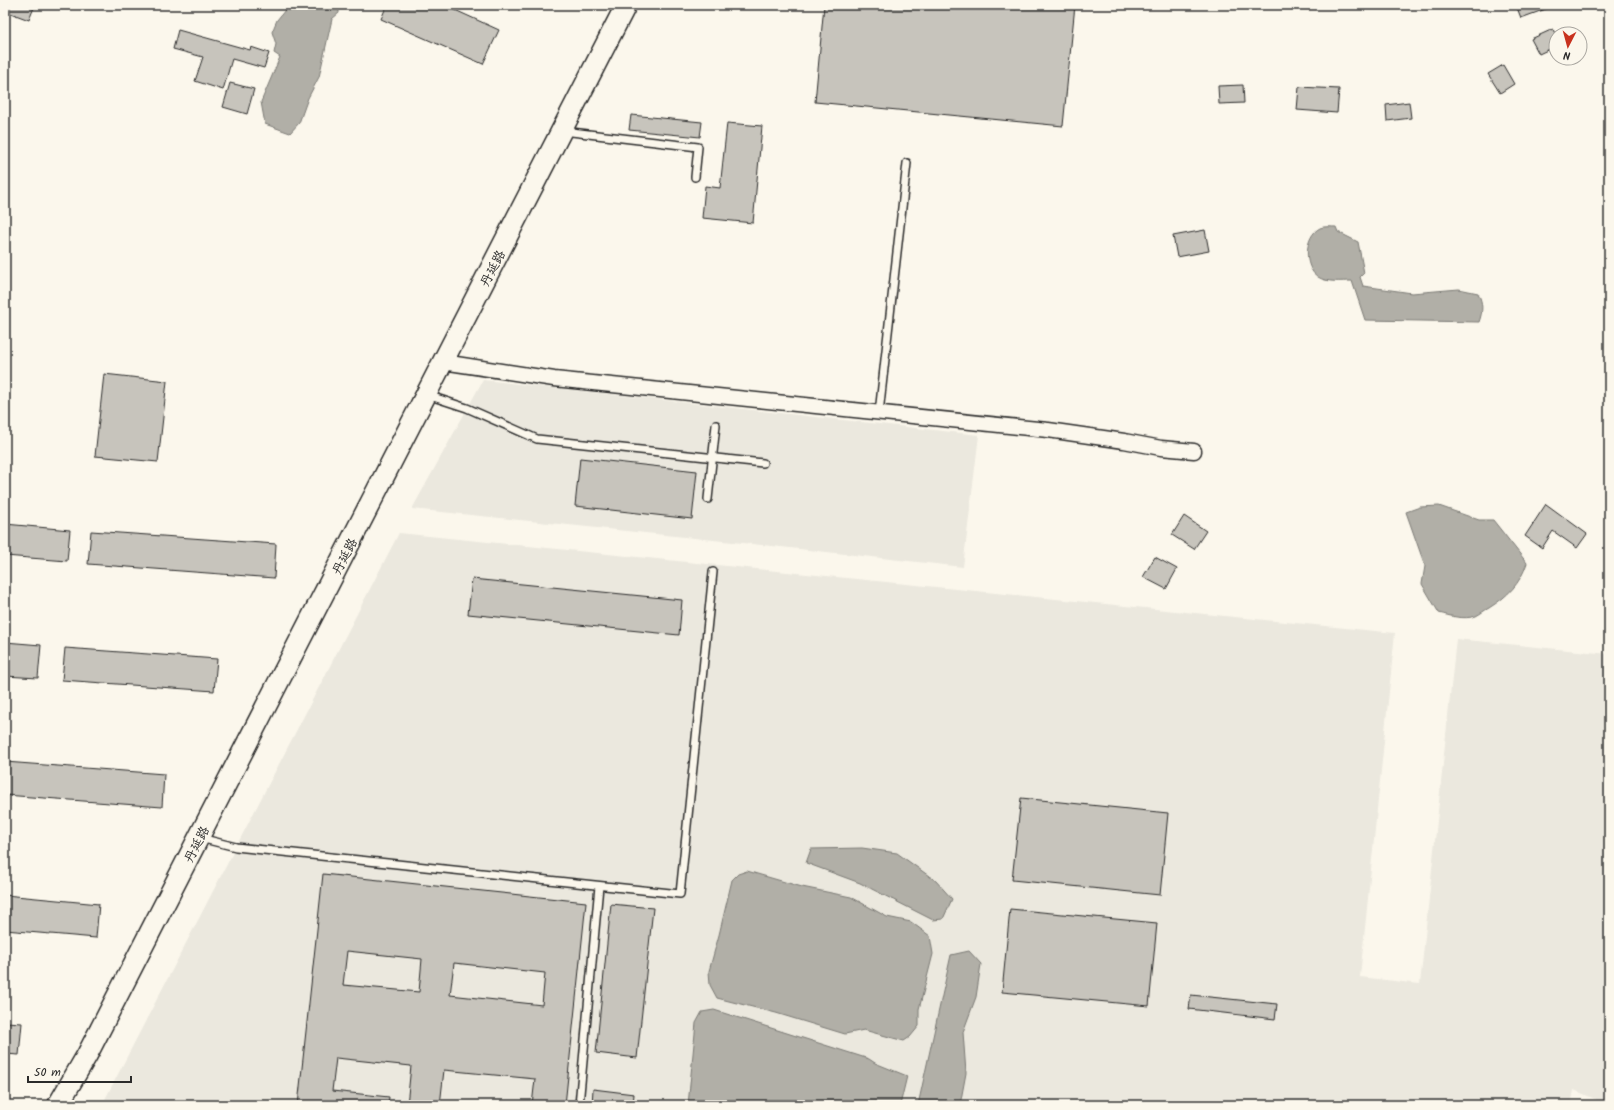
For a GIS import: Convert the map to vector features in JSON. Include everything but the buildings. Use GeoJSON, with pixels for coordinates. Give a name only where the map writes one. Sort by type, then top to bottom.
{"type":"FeatureCollection","features":[{"type":"Feature","properties":{"kind":"main road","name":"丹延路"},"geometry":{"type":"LineString","coordinates":[[58,1105],[87,1055],[626,5]]}},
{"type":"Feature","properties":{"kind":"street"},"geometry":{"type":"LineString","coordinates":[[443,362],[554,379],[1048,430],[1124,440],[1161,448],[1194,451]]}},
{"type":"Feature","properties":{"kind":"lane"},"geometry":{"type":"LineString","coordinates":[[562,130],[698,147],[695,177]]}},
{"type":"Feature","properties":{"kind":"lane"},"geometry":{"type":"LineString","coordinates":[[879,413],[907,163]]}},
{"type":"Feature","properties":{"kind":"lane"},"geometry":{"type":"LineString","coordinates":[[427,394],[467,408],[538,439],[763,463]]}},
{"type":"Feature","properties":{"kind":"lane"},"geometry":{"type":"LineString","coordinates":[[708,499],[716,425]]}},
{"type":"Feature","properties":{"kind":"lane"},"geometry":{"type":"LineString","coordinates":[[199,838],[236,847],[680,894],[713,572]]}},
{"type":"Feature","properties":{"kind":"lane"},"geometry":{"type":"LineString","coordinates":[[579,1105],[600,886]]}},
{"type":"Feature","properties":{"kind":"shaded area"},"geometry":{"type":"Polygon","coordinates":[[[289,5],[339,5],[339,13],[332,19],[319,77],[308,98],[299,123],[290,133],[265,124],[261,102],[280,57],[274,53],[276,44],[272,32],[277,20],[289,5]]]}},
{"type":"Feature","properties":{"kind":"shaded area"},"geometry":{"type":"Polygon","coordinates":[[[1336,227],[1338,232],[1358,242],[1364,273],[1360,277],[1363,286],[1412,293],[1459,289],[1478,293],[1482,307],[1479,322],[1365,320],[1352,281],[1322,279],[1313,272],[1310,266],[1307,252],[1308,244],[1315,232],[1320,228],[1336,227]]]}},
{"type":"Feature","properties":{"kind":"shaded area"},"geometry":{"type":"Polygon","coordinates":[[[483,380],[979,435],[963,567],[412,509],[483,380]]]}},
{"type":"Feature","properties":{"kind":"shaded area"},"geometry":{"type":"Polygon","coordinates":[[[1439,506],[1479,520],[1493,520],[1527,563],[1521,577],[1508,594],[1476,616],[1462,618],[1439,613],[1422,584],[1425,566],[1406,512],[1420,507],[1439,506]]]}},
{"type":"Feature","properties":{"kind":"shaded area"},"geometry":{"type":"Polygon","coordinates":[[[399,533],[1395,633],[1360,977],[1420,984],[1456,639],[1609,654],[1609,1105],[1574,1090],[1571,1105],[102,1105],[399,533]]]}},
{"type":"Feature","properties":{"kind":"shaded area"},"geometry":{"type":"Polygon","coordinates":[[[862,848],[897,853],[936,881],[952,899],[943,919],[933,920],[860,883],[806,863],[811,849],[862,848]]]}},
{"type":"Feature","properties":{"kind":"shaded area"},"geometry":{"type":"Polygon","coordinates":[[[747,871],[802,887],[851,897],[887,917],[911,922],[930,936],[933,954],[919,1009],[919,1026],[910,1037],[904,1041],[864,1030],[845,1034],[776,1013],[717,998],[710,985],[709,971],[732,880],[738,874],[747,871]]]}},
{"type":"Feature","properties":{"kind":"shaded area"},"geometry":{"type":"Polygon","coordinates":[[[969,951],[981,964],[976,997],[963,1032],[966,1073],[960,1105],[918,1105],[951,955],[969,951]]]}},
{"type":"Feature","properties":{"kind":"shaded area"},"geometry":{"type":"Polygon","coordinates":[[[714,1010],[869,1059],[875,1063],[907,1076],[900,1105],[688,1105],[696,1023],[702,1012],[714,1010]]]}}]}
